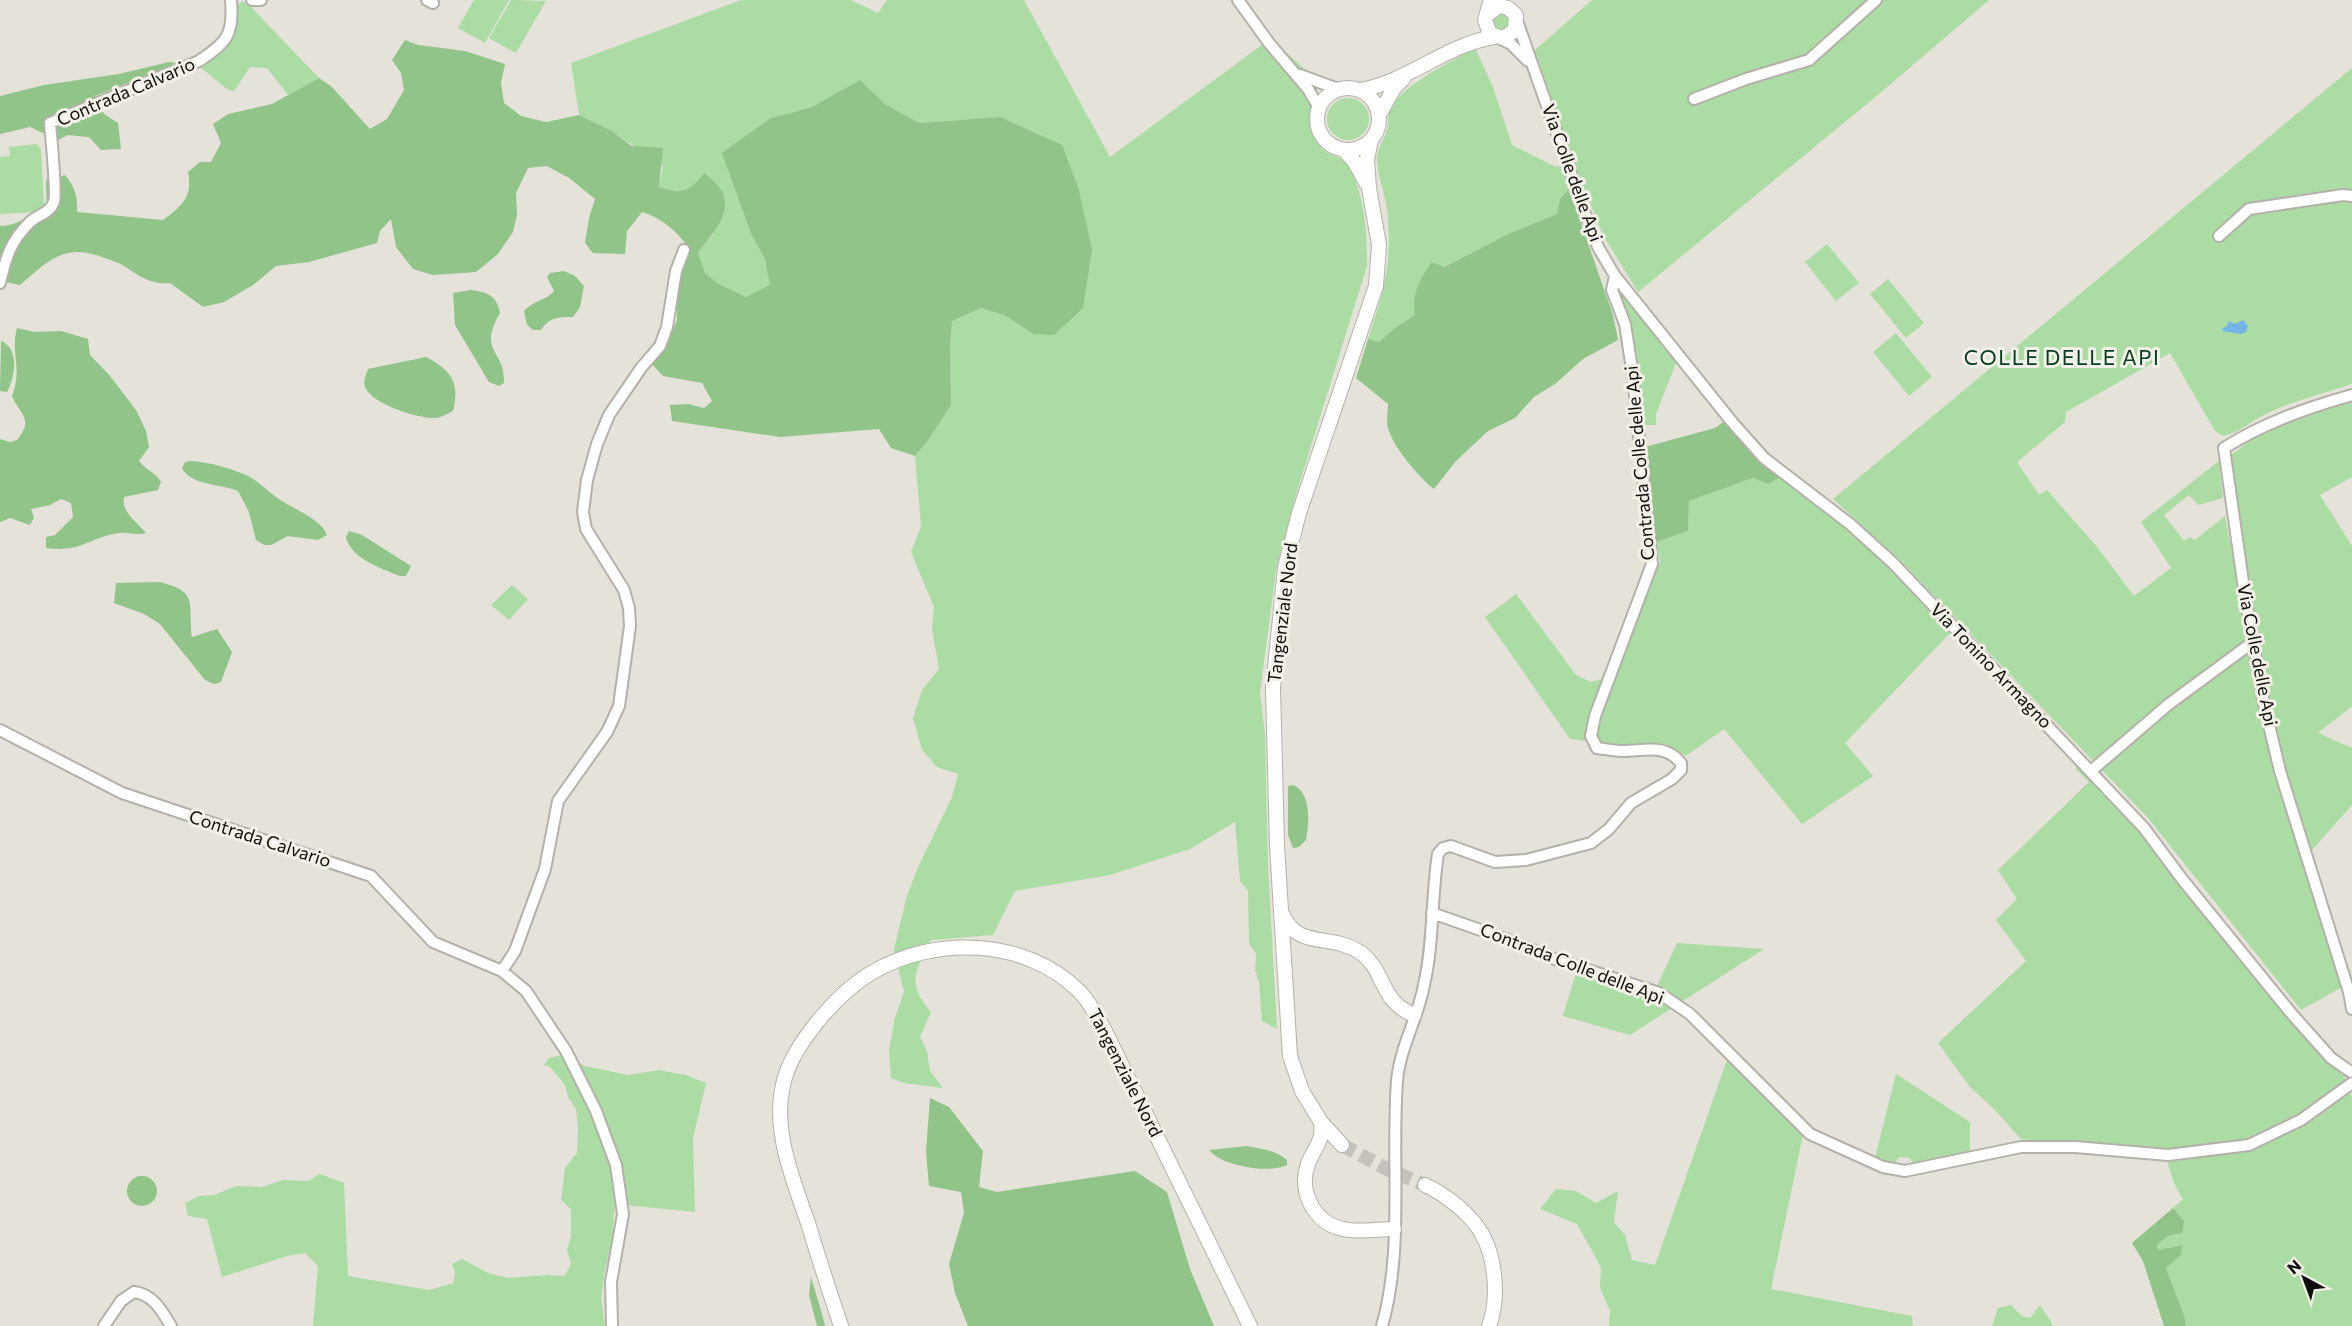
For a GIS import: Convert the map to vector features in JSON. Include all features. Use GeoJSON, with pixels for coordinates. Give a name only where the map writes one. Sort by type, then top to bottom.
{"type":"FeatureCollection","features":[{"type":"Feature","properties":{"kind":"main road"},"geometry":{"type":"LineString","coordinates":[[1491,0],[1486,17],[1487,30],[1496,38]]}},
{"type":"Feature","properties":{"kind":"main road"},"geometry":{"type":"LineString","coordinates":[[1360,90],[1377,87],[1407,74],[1458,46],[1477,30],[1486,17],[1499,6],[1512,10],[1512,34],[1508,37],[1458,46]]}},
{"type":"Feature","properties":{"kind":"main road"},"geometry":{"type":"LineString","coordinates":[[1379,115],[1376,105],[1369,96],[1353,88],[1338,89],[1330,93],[1318,108],[1317,117],[1321,135],[1327,142],[1344,150],[1363,147],[1376,133],[1379,115],[1394,88],[1407,74]]}},
{"type":"Feature","properties":{"kind":"main road","name":"Tangenziale Nord"},"geometry":{"type":"LineString","coordinates":[[1318,1147],[1341,1144],[1321,1122],[1302,1091],[1290,1056],[1283,913],[1277,846],[1273,688],[1285,568],[1299,513],[1376,286],[1379,245],[1366,159],[1371,140]]}},
{"type":"Feature","properties":{"kind":"main road","name":"Tangenziale Nord"},"geometry":{"type":"LineString","coordinates":[[1344,150],[1354,161],[1369,188]]}},
{"type":"Feature","properties":{"kind":"main road"},"geometry":{"type":"LineString","coordinates":[[1283,913],[1293,930],[1311,939],[1346,944],[1361,953],[1373,966],[1395,1004],[1403,1011],[1414,1014]]}},
{"type":"Feature","properties":{"kind":"main road"},"geometry":{"type":"LineString","coordinates":[[1284,968],[1289,952],[1295,946],[1311,939]]}},
{"type":"Feature","properties":{"kind":"main road","name":"Tangenziale Nord"},"geometry":{"type":"LineString","coordinates":[[841,1326],[791,1173],[780,1111],[783,1084],[794,1056],[824,1013],[846,991],[900,959],[940,949],[961,947],[1014,953],[1058,974],[1080,992],[1090,1005],[1106,1033],[1250,1326]]}},
{"type":"Feature","properties":{"kind":"main road"},"geometry":{"type":"LineString","coordinates":[[1321,1122],[1322,1131],[1318,1147],[1308,1163],[1305,1182],[1308,1200],[1326,1222],[1343,1229],[1394,1229]]}},
{"type":"Feature","properties":{"kind":"main road"},"geometry":{"type":"LineString","coordinates":[[1425,1185],[1438,1191],[1459,1208],[1481,1233],[1490,1257],[1495,1289],[1493,1316],[1489,1326]]}},
{"type":"Feature","properties":{"kind":"street","name":"Contrada Calvario"},"geometry":{"type":"LineString","coordinates":[[0,283],[7,253],[15,239],[32,220],[48,212],[55,199],[50,123],[199,61],[220,47],[231,29],[231,0]]}},
{"type":"Feature","properties":{"kind":"street"},"geometry":{"type":"LineString","coordinates":[[252,0],[261,0]]}},
{"type":"Feature","properties":{"kind":"street"},"geometry":{"type":"LineString","coordinates":[[1238,0],[1269,43],[1297,74],[1313,96],[1318,108]]}},
{"type":"Feature","properties":{"kind":"street"},"geometry":{"type":"LineString","coordinates":[[1694,99],[1746,79],[1809,60],[1876,0]]}},
{"type":"Feature","properties":{"kind":"street","name":"Via Colle delle Api"},"geometry":{"type":"LineString","coordinates":[[1512,10],[1587,219],[1615,276]]}},
{"type":"Feature","properties":{"kind":"street","name":"Via Colle delle Api"},"geometry":{"type":"LineString","coordinates":[[1496,38],[1519,50],[1533,69]]}},
{"type":"Feature","properties":{"kind":"street"},"geometry":{"type":"LineString","coordinates":[[1297,74],[1338,89]]}},
{"type":"Feature","properties":{"kind":"street"},"geometry":{"type":"LineString","coordinates":[[2219,236],[2249,209],[2343,195],[2352,196]]}},
{"type":"Feature","properties":{"kind":"street"},"geometry":{"type":"LineString","coordinates":[[502,971],[515,951],[545,869],[558,801],[608,732],[619,706],[630,626],[630,608],[624,590],[586,529],[582,512],[587,480],[597,444],[609,415],[641,368],[660,346],[667,327],[676,271],[684,250]]}},
{"type":"Feature","properties":{"kind":"street","name":"Via Tonino Armagno"},"geometry":{"type":"LineString","coordinates":[[1615,276],[1732,422],[1764,458],[1850,524],[1893,563],[2144,828],[2182,879],[2291,1013],[2331,1058],[2352,1077]]}},
{"type":"Feature","properties":{"kind":"street","name":"Contrada Colle delle Api"},"geometry":{"type":"LineString","coordinates":[[1382,1326],[1391,1282],[1397,1081],[1403,1048],[1424,989],[1431,952],[1431,913],[1438,854],[1443,848],[1451,846],[1495,862],[1526,860],[1590,843],[1609,829],[1631,803],[1672,779],[1681,770],[1681,763],[1667,751],[1649,749],[1620,751],[1597,748],[1591,736],[1595,716],[1652,564],[1633,376],[1625,324],[1612,290],[1615,276]]}},
{"type":"Feature","properties":{"kind":"street","name":"Via Colle delle Api"},"geometry":{"type":"LineString","coordinates":[[2352,395],[2295,412],[2249,432],[2224,448],[2253,642],[2280,771],[2351,992],[2352,1009]]}},
{"type":"Feature","properties":{"kind":"street"},"geometry":{"type":"LineString","coordinates":[[2091,771],[2169,704],[2253,642]]}},
{"type":"Feature","properties":{"kind":"street","name":"Contrada Calvario"},"geometry":{"type":"LineString","coordinates":[[0,730],[122,793],[371,876],[433,942],[502,971],[526,991],[566,1051],[596,1111],[616,1166],[623,1214],[611,1282],[612,1326]]}},
{"type":"Feature","properties":{"kind":"street","name":"Contrada Colle delle Api"},"geometry":{"type":"LineString","coordinates":[[1431,913],[1506,939],[1557,960],[1659,993],[1690,1014],[1810,1134],[1883,1167],[1905,1171],[2021,1147],[2075,1147],[2168,1155],[2249,1145],[2301,1120],[2352,1077]]}},
{"type":"Feature","properties":{"kind":"street"},"geometry":{"type":"LineString","coordinates":[[104,1326],[121,1301],[134,1292],[144,1293],[160,1308],[171,1326]]}},
{"type":"Feature","properties":{"kind":"green space"},"geometry":{"type":"Polygon","coordinates":[[[474,0],[509,0],[485,43],[458,28],[474,0]]]}},
{"type":"Feature","properties":{"kind":"green space"},"geometry":{"type":"Polygon","coordinates":[[[511,0],[546,1],[516,53],[489,38],[511,0]]]}},
{"type":"Feature","properties":{"kind":"green space"},"geometry":{"type":"Polygon","coordinates":[[[741,0],[851,0],[878,13],[887,0],[1024,0],[1110,157],[1271,38],[1303,68],[1302,89],[1310,106],[1316,141],[1325,151],[1346,163],[1356,181],[1364,217],[1367,266],[1298,488],[1276,570],[1260,693],[1265,735],[1268,865],[1277,1029],[1262,1021],[1259,982],[1255,970],[1256,954],[1249,943],[1248,891],[1240,881],[1235,822],[1190,849],[1110,875],[1015,891],[993,935],[931,940],[916,976],[918,992],[931,1012],[920,1037],[927,1051],[930,1071],[943,1088],[904,1083],[891,1078],[889,1050],[895,1018],[904,992],[894,950],[906,899],[918,867],[952,797],[958,774],[937,767],[922,750],[913,718],[922,690],[939,669],[932,629],[934,607],[911,552],[921,526],[915,456],[951,405],[952,321],[981,308],[1006,316],[1033,334],[1000,117],[919,123],[885,104],[860,81],[812,107],[771,118],[733,184],[751,234],[765,259],[771,286],[746,297],[719,284],[705,273],[698,253],[713,234],[692,188],[676,193],[659,187],[663,166],[612,131],[579,115],[571,63],[741,0]]]}},
{"type":"Feature","properties":{"kind":"green space"},"geometry":{"type":"Polygon","coordinates":[[[1592,0],[1989,0],[1879,94],[1638,292],[1603,235],[1573,160],[1535,50],[1592,0]]]}},
{"type":"Feature","properties":{"kind":"green space"},"geometry":{"type":"Polygon","coordinates":[[[242,1],[248,4],[319,78],[288,95],[267,68],[250,67],[234,91],[227,89],[200,67],[221,48],[232,33],[237,6],[242,1]]]}},
{"type":"Feature","properties":{"kind":"green space"},"geometry":{"type":"Polygon","coordinates":[[[1498,14],[1504,14],[1509,22],[1507,28],[1498,30],[1493,25],[1493,19],[1498,14]]]}},
{"type":"Feature","properties":{"kind":"green space"},"geometry":{"type":"Polygon","coordinates":[[[405,40],[418,45],[465,51],[505,64],[501,83],[504,103],[521,116],[546,122],[579,115],[612,131],[632,146],[663,148],[659,187],[674,191],[685,190],[704,173],[716,183],[723,193],[725,203],[720,222],[698,253],[705,273],[719,284],[746,297],[770,285],[765,259],[751,234],[722,153],[771,118],[812,107],[860,80],[885,104],[919,123],[1000,117],[1062,145],[1078,187],[1092,249],[1083,308],[1054,335],[1033,334],[1006,316],[981,308],[952,321],[951,405],[915,456],[891,448],[879,429],[780,437],[672,421],[670,405],[688,404],[704,408],[712,401],[702,383],[663,376],[652,364],[666,347],[677,320],[676,286],[687,246],[668,225],[642,212],[627,231],[625,254],[593,253],[585,243],[595,199],[569,178],[547,166],[528,168],[516,193],[517,215],[513,232],[498,254],[476,272],[433,275],[413,269],[396,247],[391,219],[380,231],[377,243],[309,262],[276,266],[253,285],[224,302],[203,307],[170,283],[151,281],[119,263],[89,253],[67,253],[57,257],[20,285],[0,281],[0,226],[11,225],[37,216],[44,210],[49,174],[59,177],[65,175],[68,179],[75,192],[77,212],[163,220],[185,200],[189,188],[188,172],[200,162],[211,162],[221,143],[213,124],[228,114],[272,104],[319,78],[331,86],[370,129],[387,119],[404,90],[401,73],[392,60],[405,40]]]}},
{"type":"Feature","properties":{"kind":"green space"},"geometry":{"type":"Polygon","coordinates":[[[1475,48],[1493,87],[1512,145],[1556,167],[1562,165],[1569,189],[1560,199],[1557,214],[1508,234],[1443,267],[1415,315],[1379,342],[1368,339],[1383,290],[1388,261],[1389,228],[1377,155],[1387,130],[1390,110],[1395,101],[1415,83],[1475,48]]]}},
{"type":"Feature","properties":{"kind":"green space"},"geometry":{"type":"Polygon","coordinates":[[[169,62],[177,63],[95,96],[104,114],[118,123],[121,149],[101,150],[89,137],[68,135],[58,140],[30,127],[0,134],[0,96],[44,85],[119,74],[169,62]]]}},
{"type":"Feature","properties":{"kind":"green space"},"geometry":{"type":"Polygon","coordinates":[[[2352,68],[2352,384],[2285,406],[2223,436],[2215,431],[2170,353],[2066,412],[2065,422],[2017,462],[2039,495],[2047,490],[2098,548],[2134,596],[2171,568],[2141,522],[2219,461],[2223,498],[2198,505],[2189,495],[2164,515],[2184,541],[2190,537],[2195,540],[2225,516],[2259,704],[2344,986],[2301,1010],[2148,818],[1899,559],[1833,499],[2352,68]]]}},
{"type":"Feature","properties":{"kind":"green space"},"geometry":{"type":"Polygon","coordinates":[[[1348,98],[1363,104],[1369,119],[1363,134],[1348,140],[1333,134],[1327,119],[1333,104],[1348,98]]]}},
{"type":"Feature","properties":{"kind":"green space"},"geometry":{"type":"Polygon","coordinates":[[[37,144],[41,150],[44,205],[38,212],[0,214],[0,157],[10,156],[9,147],[37,144]]]}},
{"type":"Feature","properties":{"kind":"green space"},"geometry":{"type":"Polygon","coordinates":[[[1569,189],[1613,315],[1618,340],[1583,359],[1555,384],[1534,397],[1515,418],[1488,431],[1456,461],[1434,489],[1414,469],[1395,444],[1387,425],[1388,404],[1356,378],[1368,339],[1379,342],[1415,315],[1415,293],[1432,262],[1444,267],[1508,234],[1557,214],[1560,199],[1569,189]]]}},
{"type":"Feature","properties":{"kind":"green space"},"geometry":{"type":"Polygon","coordinates":[[[1827,244],[1859,283],[1836,301],[1805,262],[1827,244]]]}},
{"type":"Feature","properties":{"kind":"green space"},"geometry":{"type":"Polygon","coordinates":[[[564,271],[575,276],[584,286],[580,307],[573,317],[555,319],[547,322],[541,330],[533,330],[527,325],[524,311],[554,291],[547,277],[550,273],[564,271]]]}},
{"type":"Feature","properties":{"kind":"green space"},"geometry":{"type":"Polygon","coordinates":[[[1888,279],[1924,323],[1906,338],[1870,294],[1888,279]]]}},
{"type":"Feature","properties":{"kind":"green space"},"geometry":{"type":"Polygon","coordinates":[[[471,290],[491,296],[499,307],[500,313],[491,336],[491,343],[503,372],[504,383],[499,386],[489,382],[455,325],[453,293],[471,290]]]}},
{"type":"Feature","properties":{"kind":"green space"},"geometry":{"type":"Polygon","coordinates":[[[1623,293],[1676,363],[1656,414],[1656,425],[1643,425],[1630,321],[1620,294],[1623,293]]]}},
{"type":"Feature","properties":{"kind":"green space"},"geometry":{"type":"Polygon","coordinates":[[[17,328],[35,332],[61,331],[88,339],[90,355],[110,376],[136,410],[146,431],[149,447],[139,461],[161,482],[158,490],[124,497],[124,502],[127,512],[146,533],[119,533],[77,547],[46,548],[46,537],[55,535],[73,517],[71,503],[61,499],[50,505],[31,509],[34,518],[30,525],[10,518],[0,522],[0,439],[10,442],[17,440],[25,427],[24,418],[12,396],[17,369],[15,337],[17,328]]]}},
{"type":"Feature","properties":{"kind":"green space"},"geometry":{"type":"Polygon","coordinates":[[[1896,333],[1932,377],[1909,396],[1873,352],[1896,333]]]}},
{"type":"Feature","properties":{"kind":"green space"},"geometry":{"type":"Polygon","coordinates":[[[1,341],[11,350],[14,364],[7,392],[0,391],[1,341]]]}},
{"type":"Feature","properties":{"kind":"green space"},"geometry":{"type":"Polygon","coordinates":[[[426,357],[442,367],[452,378],[455,401],[453,411],[447,414],[428,418],[408,413],[376,399],[365,387],[368,369],[426,357]]]}},
{"type":"Feature","properties":{"kind":"green space"},"geometry":{"type":"Polygon","coordinates":[[[2352,400],[2352,477],[2320,495],[2352,546],[2352,706],[2318,733],[2352,748],[2352,805],[2312,850],[2285,769],[2273,714],[2247,568],[2231,455],[2264,431],[2352,400]]]}},
{"type":"Feature","properties":{"kind":"green space"},"geometry":{"type":"Polygon","coordinates":[[[1723,422],[1779,478],[1768,484],[1753,478],[1689,501],[1688,531],[1656,542],[1645,447],[1715,428],[1723,422]]]}},
{"type":"Feature","properties":{"kind":"green space"},"geometry":{"type":"Polygon","coordinates":[[[185,462],[219,466],[250,477],[282,501],[312,518],[327,535],[318,540],[288,536],[271,545],[264,545],[256,540],[249,512],[238,491],[191,478],[182,468],[185,462]]]}},
{"type":"Feature","properties":{"kind":"green space"},"geometry":{"type":"Polygon","coordinates":[[[1753,478],[1768,484],[1779,478],[1852,533],[1893,571],[1951,632],[1845,743],[1873,776],[1802,824],[1724,729],[1686,756],[1665,744],[1626,746],[1570,739],[1485,617],[1516,594],[1576,675],[1591,682],[1602,679],[1611,684],[1660,562],[1656,542],[1688,531],[1689,501],[1753,478]]]}},
{"type":"Feature","properties":{"kind":"green space"},"geometry":{"type":"Polygon","coordinates":[[[349,531],[362,535],[411,566],[406,576],[385,570],[360,557],[346,537],[349,531]]]}},
{"type":"Feature","properties":{"kind":"green space"},"geometry":{"type":"Polygon","coordinates":[[[159,582],[186,594],[190,607],[192,637],[217,629],[232,652],[221,682],[214,684],[205,680],[160,624],[144,614],[114,603],[116,583],[159,582]]]}},
{"type":"Feature","properties":{"kind":"green space"},"geometry":{"type":"Polygon","coordinates":[[[512,585],[528,599],[509,620],[491,605],[512,585]]]}},
{"type":"Feature","properties":{"kind":"green space"},"geometry":{"type":"Polygon","coordinates":[[[2081,765],[2138,827],[2174,877],[2276,1005],[2324,1059],[2344,1075],[2346,1082],[2297,1118],[2247,1141],[2168,1151],[2021,1139],[1970,1087],[1938,1043],[2026,961],[1996,920],[2017,899],[1998,870],[2089,782],[2075,768],[2081,765]]]}},
{"type":"Feature","properties":{"kind":"green space"},"geometry":{"type":"Polygon","coordinates":[[[1293,785],[1299,789],[1306,801],[1308,825],[1306,840],[1299,847],[1293,848],[1288,835],[1288,786],[1293,785]]]}},
{"type":"Feature","properties":{"kind":"green space"},"geometry":{"type":"Polygon","coordinates":[[[1677,943],[1764,949],[1630,1035],[1563,1016],[1579,963],[1656,988],[1677,943]]]}},
{"type":"Feature","properties":{"kind":"green space"},"geometry":{"type":"Polygon","coordinates":[[[561,1055],[585,1066],[628,1075],[659,1070],[686,1075],[706,1083],[693,1138],[695,1212],[615,1204],[612,1240],[601,1298],[605,1326],[313,1326],[318,1266],[305,1253],[287,1256],[222,1277],[207,1219],[188,1216],[185,1203],[199,1196],[214,1195],[236,1186],[262,1187],[283,1180],[308,1181],[320,1174],[344,1183],[348,1276],[429,1290],[454,1283],[455,1272],[452,1264],[462,1259],[488,1273],[508,1278],[565,1276],[571,1263],[567,1251],[571,1235],[571,1209],[561,1200],[565,1168],[577,1153],[578,1129],[576,1109],[568,1097],[565,1085],[550,1067],[544,1065],[549,1058],[561,1055]]]}},
{"type":"Feature","properties":{"kind":"green space"},"geometry":{"type":"Polygon","coordinates":[[[1728,1057],[1803,1135],[1771,1289],[1912,1316],[1913,1326],[1609,1326],[1610,1311],[1600,1288],[1601,1267],[1577,1224],[1540,1209],[1556,1189],[1576,1191],[1596,1203],[1618,1191],[1614,1222],[1625,1235],[1632,1260],[1655,1265],[1728,1057]]]}},
{"type":"Feature","properties":{"kind":"green space"},"geometry":{"type":"Polygon","coordinates":[[[1896,1074],[1970,1122],[1970,1156],[1913,1164],[1910,1158],[1899,1157],[1894,1164],[1875,1158],[1896,1074]]]}},
{"type":"Feature","properties":{"kind":"green space"},"geometry":{"type":"Polygon","coordinates":[[[2348,1091],[2352,1096],[2352,1326],[2186,1326],[2166,1268],[2181,1255],[2181,1245],[2158,1250],[2157,1245],[2168,1236],[2183,1233],[2184,1221],[2173,1208],[2183,1199],[2166,1157],[2249,1146],[2348,1091]]]}},
{"type":"Feature","properties":{"kind":"green space"},"geometry":{"type":"Polygon","coordinates":[[[930,1098],[949,1107],[983,1151],[979,1187],[997,1192],[1135,1171],[1167,1192],[1190,1269],[1214,1326],[968,1326],[955,1293],[949,1264],[964,1213],[961,1192],[929,1186],[926,1152],[930,1098]]]}},
{"type":"Feature","properties":{"kind":"green space"},"geometry":{"type":"Polygon","coordinates":[[[1247,1146],[1278,1154],[1287,1160],[1287,1165],[1269,1169],[1246,1167],[1215,1156],[1209,1150],[1247,1146]]]}},
{"type":"Feature","properties":{"kind":"green space"},"geometry":{"type":"Polygon","coordinates":[[[142,1176],[153,1180],[157,1191],[153,1202],[142,1206],[131,1202],[127,1191],[131,1180],[142,1176]]]}},
{"type":"Feature","properties":{"kind":"green space"},"geometry":{"type":"Polygon","coordinates":[[[2173,1208],[2184,1221],[2183,1233],[2168,1236],[2157,1245],[2158,1250],[2182,1245],[2181,1255],[2166,1268],[2186,1326],[2164,1326],[2143,1261],[2132,1243],[2173,1208]]]}},
{"type":"Feature","properties":{"kind":"green space"},"geometry":{"type":"Polygon","coordinates":[[[811,1277],[825,1326],[817,1326],[809,1295],[811,1277]]]}},
{"type":"Feature","properties":{"kind":"green space"},"geometry":{"type":"Polygon","coordinates":[[[2011,1305],[2022,1316],[2030,1318],[2040,1305],[2052,1326],[1992,1326],[1998,1308],[2011,1305]]]}},
{"type":"Feature","properties":{"kind":"water"},"geometry":{"type":"Polygon","coordinates":[[[2243,320],[2248,326],[2246,332],[2241,334],[2222,329],[2229,321],[2235,324],[2243,320]]]}},
{"type":"Feature","properties":{"kind":"tunnel"},"geometry":{"type":"LineString","coordinates":[[1342,1145],[1387,1169],[1425,1185]]}},
{"type":"Feature","properties":{"kind":"district","name":"COLLE DELLE API"},"geometry":{"type":"Point","coordinates":[2062,358]}}]}
